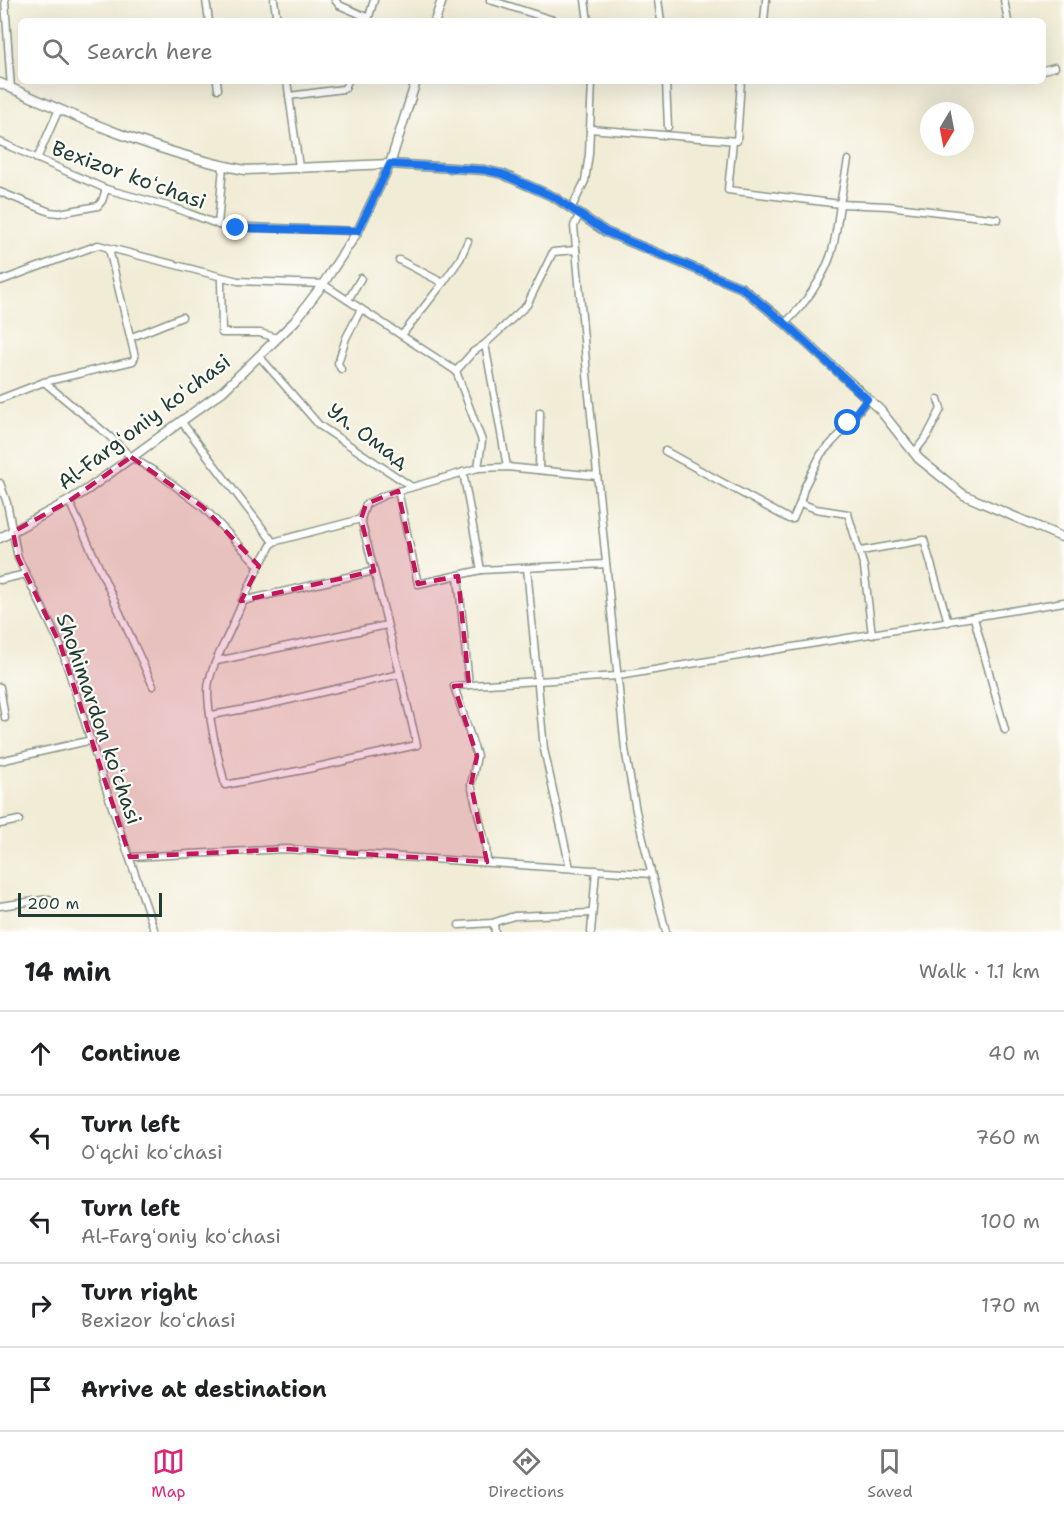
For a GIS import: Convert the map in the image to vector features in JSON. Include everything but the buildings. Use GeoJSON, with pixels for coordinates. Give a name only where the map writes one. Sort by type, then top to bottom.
{"type":"FeatureCollection","features":[{"type":"Feature","properties":{"kind":"main road"},"geometry":{"type":"LineString","coordinates":[[436,18],[442,0]]}},
{"type":"Feature","properties":{"kind":"main road"},"geometry":{"type":"LineString","coordinates":[[0,83],[122,136],[223,166],[261,171],[299,167],[390,164],[484,170],[502,174],[554,197],[606,232],[742,288],[880,410],[914,453],[964,495],[1064,538]]}},
{"type":"Feature","properties":{"kind":"main road","name":"Al-Fargʻoniy koʻchasi"},"geometry":{"type":"LineString","coordinates":[[0,538],[69,501],[223,391],[295,321],[358,231],[390,164],[415,84]]}},
{"type":"Feature","properties":{"kind":"street"},"geometry":{"type":"LineString","coordinates":[[6,0],[11,88]]}},
{"type":"Feature","properties":{"kind":"street"},"geometry":{"type":"LineString","coordinates":[[206,0],[209,18]]}},
{"type":"Feature","properties":{"kind":"street"},"geometry":{"type":"LineString","coordinates":[[274,0],[277,18]]}},
{"type":"Feature","properties":{"kind":"street"},"geometry":{"type":"LineString","coordinates":[[335,0],[339,5],[366,18]]}},
{"type":"Feature","properties":{"kind":"street"},"geometry":{"type":"LineString","coordinates":[[368,18],[374,0]]}},
{"type":"Feature","properties":{"kind":"street"},"geometry":{"type":"LineString","coordinates":[[490,0],[547,18]]}},
{"type":"Feature","properties":{"kind":"street"},"geometry":{"type":"LineString","coordinates":[[585,0],[588,18]]}},
{"type":"Feature","properties":{"kind":"street"},"geometry":{"type":"LineString","coordinates":[[658,0],[661,18]]}},
{"type":"Feature","properties":{"kind":"street"},"geometry":{"type":"LineString","coordinates":[[764,18],[766,0]]}},
{"type":"Feature","properties":{"kind":"street"},"geometry":{"type":"LineString","coordinates":[[1004,0],[1007,18]]}},
{"type":"Feature","properties":{"kind":"street"},"geometry":{"type":"LineString","coordinates":[[1046,69],[1055,67]]}},
{"type":"Feature","properties":{"kind":"street"},"geometry":{"type":"LineString","coordinates":[[217,84],[218,89]]}},
{"type":"Feature","properties":{"kind":"street"},"geometry":{"type":"LineString","coordinates":[[287,84],[299,167]]}},
{"type":"Feature","properties":{"kind":"street"},"geometry":{"type":"LineString","coordinates":[[289,96],[343,89],[346,84]]}},
{"type":"Feature","properties":{"kind":"street"},"geometry":{"type":"LineString","coordinates":[[571,209],[585,181],[589,154],[592,84]]}},
{"type":"Feature","properties":{"kind":"street"},"geometry":{"type":"LineString","coordinates":[[666,84],[668,127]]}},
{"type":"Feature","properties":{"kind":"street"},"geometry":{"type":"LineString","coordinates":[[590,129],[737,141],[741,84]]}},
{"type":"Feature","properties":{"kind":"street"},"geometry":{"type":"LineString","coordinates":[[37,159],[59,109]]}},
{"type":"Feature","properties":{"kind":"street"},"geometry":{"type":"LineString","coordinates":[[733,141],[728,190],[840,204],[888,206],[998,219]]}},
{"type":"Feature","properties":{"kind":"street","name":"Bexizor koʻchasi"},"geometry":{"type":"LineString","coordinates":[[0,142],[106,189],[175,208],[218,225],[236,228],[358,231]]}},
{"type":"Feature","properties":{"kind":"street"},"geometry":{"type":"LineString","coordinates":[[784,323],[806,298],[831,253],[848,160]]}},
{"type":"Feature","properties":{"kind":"street"},"geometry":{"type":"LineString","coordinates":[[218,225],[223,166]]}},
{"type":"Feature","properties":{"kind":"street"},"geometry":{"type":"LineString","coordinates":[[0,192],[50,212],[59,213],[98,206],[106,189]]}},
{"type":"Feature","properties":{"kind":"street"},"geometry":{"type":"LineString","coordinates":[[579,215],[574,226],[576,250],[625,749],[634,800],[666,932]]}},
{"type":"Feature","properties":{"kind":"street"},"geometry":{"type":"LineString","coordinates":[[402,335],[460,259],[468,241]]}},
{"type":"Feature","properties":{"kind":"street"},"geometry":{"type":"LineString","coordinates":[[0,281],[98,245],[221,279],[323,284],[456,370],[482,441],[478,468]]}},
{"type":"Feature","properties":{"kind":"street"},"geometry":{"type":"LineString","coordinates":[[0,399],[44,382],[132,361],[135,357],[109,249]]}},
{"type":"Feature","properties":{"kind":"street"},"geometry":{"type":"LineString","coordinates":[[456,370],[527,305],[553,252],[576,250]]}},
{"type":"Feature","properties":{"kind":"street"},"geometry":{"type":"LineString","coordinates":[[399,260],[443,283]]}},
{"type":"Feature","properties":{"kind":"street"},"geometry":{"type":"LineString","coordinates":[[348,300],[361,278]]}},
{"type":"Feature","properties":{"kind":"street"},"geometry":{"type":"LineString","coordinates":[[221,279],[222,333],[260,333],[277,338]]}},
{"type":"Feature","properties":{"kind":"street"},"geometry":{"type":"LineString","coordinates":[[341,369],[338,363],[346,338],[361,309]]}},
{"type":"Feature","properties":{"kind":"street"},"geometry":{"type":"LineString","coordinates":[[132,337],[182,316]]}},
{"type":"Feature","properties":{"kind":"street"},"geometry":{"type":"LineString","coordinates":[[485,344],[507,467]]}},
{"type":"Feature","properties":{"kind":"street","name":"Ул. Омад"},"geometry":{"type":"LineString","coordinates":[[260,356],[319,424],[411,487]]}},
{"type":"Feature","properties":{"kind":"street"},"geometry":{"type":"LineString","coordinates":[[44,382],[131,457],[159,474],[203,507],[259,566]]}},
{"type":"Feature","properties":{"kind":"street"},"geometry":{"type":"LineString","coordinates":[[665,451],[789,519],[793,519],[804,488],[821,454],[843,431],[867,399]]}},
{"type":"Feature","properties":{"kind":"street"},"geometry":{"type":"LineString","coordinates":[[914,453],[927,436],[941,409],[938,399]]}},
{"type":"Feature","properties":{"kind":"street"},"geometry":{"type":"LineString","coordinates":[[539,470],[540,412]]}},
{"type":"Feature","properties":{"kind":"street"},"geometry":{"type":"LineString","coordinates":[[181,421],[273,542]]}},
{"type":"Feature","properties":{"kind":"street"},"geometry":{"type":"LineString","coordinates":[[361,519],[273,542],[259,566],[242,601],[208,688],[216,748],[225,785],[417,745],[361,519],[366,504],[398,491],[478,468],[507,467],[597,476]]}},
{"type":"Feature","properties":{"kind":"street"},"geometry":{"type":"LineString","coordinates":[[463,472],[481,570]]}},
{"type":"Feature","properties":{"kind":"street","name":"Shohimardon koʻchasi"},"geometry":{"type":"LineString","coordinates":[[0,483],[7,503],[18,558],[60,644],[155,932]]}},
{"type":"Feature","properties":{"kind":"street"},"geometry":{"type":"LineString","coordinates":[[398,491],[418,584],[481,570],[606,564]]}},
{"type":"Feature","properties":{"kind":"street"},"geometry":{"type":"LineString","coordinates":[[69,501],[153,686]]}},
{"type":"Feature","properties":{"kind":"street"},"geometry":{"type":"LineString","coordinates":[[800,503],[816,509],[848,514],[861,551],[869,593],[872,635]]}},
{"type":"Feature","properties":{"kind":"street"},"geometry":{"type":"LineString","coordinates":[[861,551],[924,540],[948,622]]}},
{"type":"Feature","properties":{"kind":"street"},"geometry":{"type":"LineString","coordinates":[[527,568],[544,749],[570,868]]}},
{"type":"Feature","properties":{"kind":"street"},"geometry":{"type":"LineString","coordinates":[[242,601],[374,571]]}},
{"type":"Feature","properties":{"kind":"street"},"geometry":{"type":"LineString","coordinates":[[0,580],[26,574]]}},
{"type":"Feature","properties":{"kind":"street"},"geometry":{"type":"LineString","coordinates":[[458,576],[470,685]]}},
{"type":"Feature","properties":{"kind":"street"},"geometry":{"type":"LineString","coordinates":[[487,862],[486,846],[471,785],[477,756],[454,686],[618,676],[1064,602]]}},
{"type":"Feature","properties":{"kind":"street"},"geometry":{"type":"LineString","coordinates":[[974,618],[1005,730]]}},
{"type":"Feature","properties":{"kind":"street"},"geometry":{"type":"LineString","coordinates":[[217,661],[387,625]]}},
{"type":"Feature","properties":{"kind":"street"},"geometry":{"type":"LineString","coordinates":[[212,715],[400,675]]}},
{"type":"Feature","properties":{"kind":"street"},"geometry":{"type":"LineString","coordinates":[[0,687],[5,718]]}},
{"type":"Feature","properties":{"kind":"street"},"geometry":{"type":"LineString","coordinates":[[0,760],[92,740]]}},
{"type":"Feature","properties":{"kind":"street"},"geometry":{"type":"LineString","coordinates":[[0,824],[19,820]]}},
{"type":"Feature","properties":{"kind":"street"},"geometry":{"type":"LineString","coordinates":[[130,857],[286,849],[651,874]]}},
{"type":"Feature","properties":{"kind":"street"},"geometry":{"type":"LineString","coordinates":[[591,932],[596,870]]}},
{"type":"Feature","properties":{"kind":"street"},"geometry":{"type":"LineString","coordinates":[[0,906],[49,899]]}},
{"type":"Feature","properties":{"kind":"street"},"geometry":{"type":"LineString","coordinates":[[459,925],[494,923],[514,916],[592,913]]}},
{"type":"Feature","properties":{"kind":"street"},"geometry":{"type":"LineString","coordinates":[[494,923],[495,932]]}},
{"type":"Feature","properties":{"kind":"highlighted area"},"geometry":{"type":"Polygon","coordinates":[[[131,457],[203,507],[259,566],[241,601],[374,571],[361,519],[366,504],[398,491],[418,584],[458,576],[469,685],[454,686],[477,756],[471,785],[487,862],[286,849],[130,857],[60,644],[18,558],[13,532],[69,501],[131,457]]]}},
{"type":"Feature","properties":{"kind":"route"},"geometry":{"type":"LineString","coordinates":[[236,228],[358,231],[390,164],[484,170],[502,174],[554,197],[606,232],[742,288],[786,324],[867,399],[848,423]]}}]}
